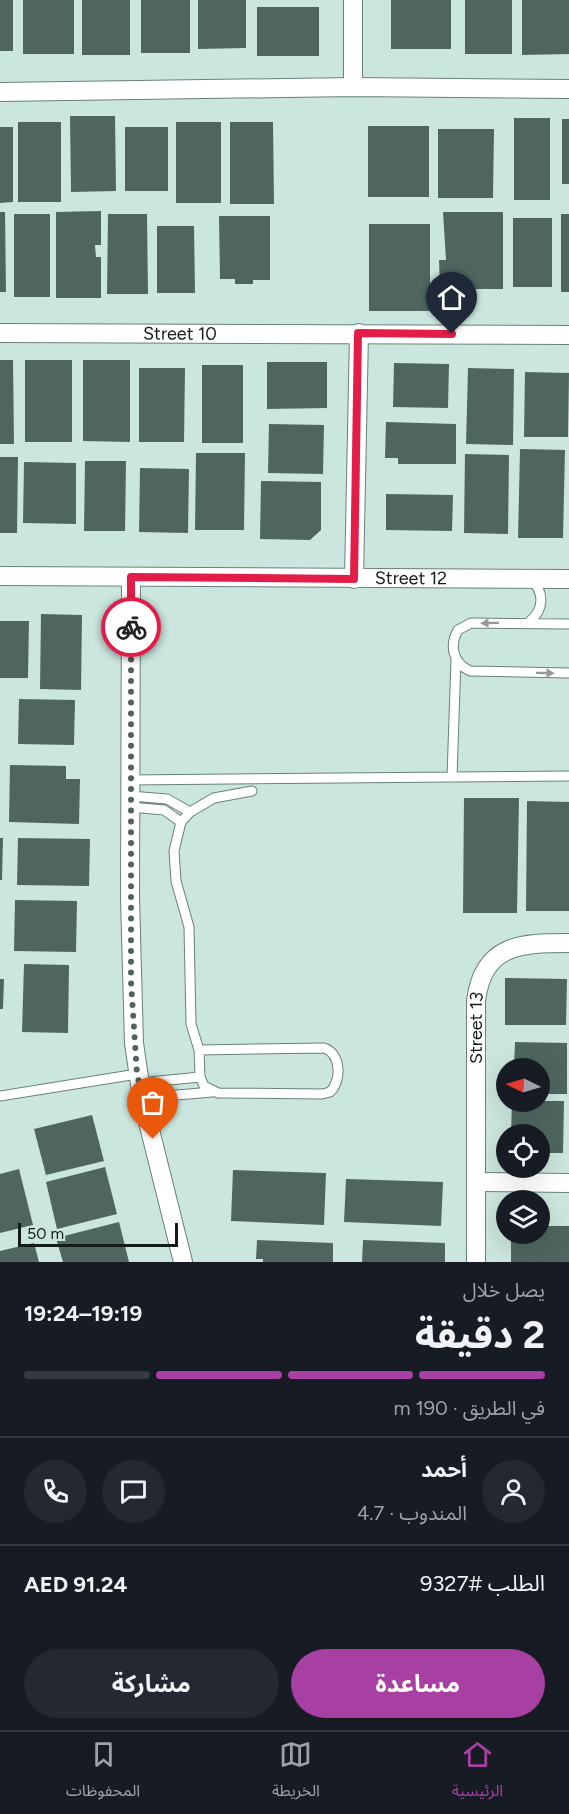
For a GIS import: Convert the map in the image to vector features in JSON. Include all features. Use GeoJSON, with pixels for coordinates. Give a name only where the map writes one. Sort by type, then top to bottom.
{"type":"FeatureCollection","features":[{"type":"Feature","properties":{"kind":"street"},"geometry":{"type":"LineString","coordinates":[[353,0],[353,87]]}},
{"type":"Feature","properties":{"kind":"street"},"geometry":{"type":"LineString","coordinates":[[0,92],[353,87],[569,89]]}},
{"type":"Feature","properties":{"kind":"street","name":"Street 10"},"geometry":{"type":"LineString","coordinates":[[0,333],[569,335]]}},
{"type":"Feature","properties":{"kind":"street"},"geometry":{"type":"LineString","coordinates":[[354,579],[358,333]]}},
{"type":"Feature","properties":{"kind":"street","name":"Street 12"},"geometry":{"type":"LineString","coordinates":[[0,576],[569,579]]}},
{"type":"Feature","properties":{"kind":"street"},"geometry":{"type":"LineString","coordinates":[[131,577],[130,958],[139,1085],[183,1262]]}},
{"type":"Feature","properties":{"kind":"street","name":"Street 13"},"geometry":{"type":"LineString","coordinates":[[476,1262],[476,1001],[481,974],[489,962],[512,948],[533,943],[569,943]]}},
{"type":"Feature","properties":{"kind":"street"},"geometry":{"type":"LineString","coordinates":[[476,1182],[569,1183]]}},
{"type":"Feature","properties":{"kind":"lane"},"geometry":{"type":"LineString","coordinates":[[529,622],[541,605],[540,590],[531,579]]}},
{"type":"Feature","properties":{"kind":"lane"},"geometry":{"type":"LineString","coordinates":[[569,624],[529,622],[465,625],[458,630],[454,639],[453,651],[460,665],[474,671],[569,673]]}},
{"type":"Feature","properties":{"kind":"lane"},"geometry":{"type":"LineString","coordinates":[[453,777],[456,659]]}},
{"type":"Feature","properties":{"kind":"lane"},"geometry":{"type":"LineString","coordinates":[[130,794],[453,777],[569,776]]}},
{"type":"Feature","properties":{"kind":"lane"},"geometry":{"type":"LineString","coordinates":[[212,1092],[204,1086],[200,1077],[199,1050],[191,1024],[189,927],[174,866],[176,836],[181,822],[190,812],[214,798],[252,791]]}},
{"type":"Feature","properties":{"kind":"lane"},"geometry":{"type":"LineString","coordinates":[[130,794],[167,799],[190,812]]}},
{"type":"Feature","properties":{"kind":"lane"},"geometry":{"type":"LineString","coordinates":[[130,794],[164,810],[181,822]]}},
{"type":"Feature","properties":{"kind":"lane"},"geometry":{"type":"LineString","coordinates":[[139,1085],[212,1092],[326,1094],[333,1089],[336,1082],[336,1058],[332,1051],[324,1048],[199,1050]]}},
{"type":"Feature","properties":{"kind":"lane"},"geometry":{"type":"LineString","coordinates":[[0,1096],[139,1085],[200,1077]]}},
{"type":"Feature","properties":{"kind":"building"},"geometry":{"type":"Polygon","coordinates":[[[0,0],[13,0],[13,51],[0,51],[0,0]]]}},
{"type":"Feature","properties":{"kind":"building"},"geometry":{"type":"Polygon","coordinates":[[[23,0],[74,0],[74,54],[23,54],[23,0]]]}},
{"type":"Feature","properties":{"kind":"building"},"geometry":{"type":"Polygon","coordinates":[[[82,0],[130,0],[130,55],[82,55],[82,0]]]}},
{"type":"Feature","properties":{"kind":"building"},"geometry":{"type":"Polygon","coordinates":[[[141,0],[190,0],[190,53],[141,53],[141,0]]]}},
{"type":"Feature","properties":{"kind":"building"},"geometry":{"type":"Polygon","coordinates":[[[198,0],[246,0],[246,48],[198,49],[198,0]]]}},
{"type":"Feature","properties":{"kind":"building"},"geometry":{"type":"Polygon","coordinates":[[[391,0],[451,0],[451,49],[391,49],[391,0]]]}},
{"type":"Feature","properties":{"kind":"building"},"geometry":{"type":"Polygon","coordinates":[[[465,0],[512,0],[512,54],[465,54],[465,0]]]}},
{"type":"Feature","properties":{"kind":"building"},"geometry":{"type":"Polygon","coordinates":[[[522,0],[569,0],[569,54],[522,55],[522,0]]]}},
{"type":"Feature","properties":{"kind":"building"},"geometry":{"type":"Polygon","coordinates":[[[257,7],[319,7],[319,56],[257,56],[257,7]]]}},
{"type":"Feature","properties":{"kind":"building"},"geometry":{"type":"Polygon","coordinates":[[[70,116],[115,116],[116,191],[71,192],[70,116]]]}},
{"type":"Feature","properties":{"kind":"building"},"geometry":{"type":"Polygon","coordinates":[[[514,118],[550,118],[550,200],[514,200],[514,118]]]}},
{"type":"Feature","properties":{"kind":"building"},"geometry":{"type":"Polygon","coordinates":[[[562,119],[569,119],[569,184],[562,184],[562,119]]]}},
{"type":"Feature","properties":{"kind":"building"},"geometry":{"type":"Polygon","coordinates":[[[18,122],[61,122],[61,202],[18,202],[18,122]]]}},
{"type":"Feature","properties":{"kind":"building"},"geometry":{"type":"Polygon","coordinates":[[[176,122],[221,122],[221,203],[176,203],[176,122]]]}},
{"type":"Feature","properties":{"kind":"building"},"geometry":{"type":"Polygon","coordinates":[[[230,122],[273,122],[274,204],[230,204],[230,122]]]}},
{"type":"Feature","properties":{"kind":"building"},"geometry":{"type":"Polygon","coordinates":[[[368,126],[429,126],[429,197],[368,197],[368,126]]]}},
{"type":"Feature","properties":{"kind":"building"},"geometry":{"type":"Polygon","coordinates":[[[0,127],[13,127],[13,202],[0,203],[0,127]]]}},
{"type":"Feature","properties":{"kind":"building"},"geometry":{"type":"Polygon","coordinates":[[[125,127],[168,127],[168,191],[125,191],[125,127]]]}},
{"type":"Feature","properties":{"kind":"building"},"geometry":{"type":"Polygon","coordinates":[[[438,129],[494,129],[493,198],[438,198],[438,129]]]}},
{"type":"Feature","properties":{"kind":"building"},"geometry":{"type":"Polygon","coordinates":[[[101,211],[101,245],[95,245],[96,257],[101,257],[101,298],[56,298],[56,212],[101,211]]]}},
{"type":"Feature","properties":{"kind":"building"},"geometry":{"type":"Polygon","coordinates":[[[0,212],[5,212],[6,292],[0,292],[0,212]]]}},
{"type":"Feature","properties":{"kind":"building"},"geometry":{"type":"Polygon","coordinates":[[[443,212],[503,212],[503,289],[440,289],[439,260],[446,260],[443,212]]]}},
{"type":"Feature","properties":{"kind":"building"},"geometry":{"type":"Polygon","coordinates":[[[14,214],[50,214],[50,297],[14,297],[14,214]]]}},
{"type":"Feature","properties":{"kind":"building"},"geometry":{"type":"Polygon","coordinates":[[[108,214],[147,214],[148,294],[107,294],[108,214]]]}},
{"type":"Feature","properties":{"kind":"building"},"geometry":{"type":"Polygon","coordinates":[[[561,214],[569,214],[569,292],[561,292],[561,214]]]}},
{"type":"Feature","properties":{"kind":"building"},"geometry":{"type":"Polygon","coordinates":[[[219,216],[270,216],[270,280],[253,280],[253,284],[235,284],[235,279],[220,279],[219,216]]]}},
{"type":"Feature","properties":{"kind":"building"},"geometry":{"type":"Polygon","coordinates":[[[513,218],[552,218],[552,287],[513,287],[513,218]]]}},
{"type":"Feature","properties":{"kind":"building"},"geometry":{"type":"Polygon","coordinates":[[[369,224],[430,224],[430,311],[369,311],[369,224]]]}},
{"type":"Feature","properties":{"kind":"building"},"geometry":{"type":"Polygon","coordinates":[[[157,226],[194,226],[195,293],[157,293],[157,226]]]}},
{"type":"Feature","properties":{"kind":"building"},"geometry":{"type":"Polygon","coordinates":[[[0,360],[13,360],[14,444],[0,444],[0,360]]]}},
{"type":"Feature","properties":{"kind":"building"},"geometry":{"type":"Polygon","coordinates":[[[25,360],[72,360],[72,442],[25,442],[25,360]]]}},
{"type":"Feature","properties":{"kind":"building"},"geometry":{"type":"Polygon","coordinates":[[[83,360],[130,360],[130,442],[83,441],[83,360]]]}},
{"type":"Feature","properties":{"kind":"building"},"geometry":{"type":"Polygon","coordinates":[[[267,362],[327,362],[327,408],[267,409],[267,362]]]}},
{"type":"Feature","properties":{"kind":"building"},"geometry":{"type":"Polygon","coordinates":[[[394,363],[449,364],[448,408],[393,407],[394,363]]]}},
{"type":"Feature","properties":{"kind":"building"},"geometry":{"type":"Polygon","coordinates":[[[202,365],[243,365],[243,443],[202,443],[202,365]]]}},
{"type":"Feature","properties":{"kind":"building"},"geometry":{"type":"Polygon","coordinates":[[[139,368],[185,368],[184,442],[139,442],[139,368]]]}},
{"type":"Feature","properties":{"kind":"building"},"geometry":{"type":"Polygon","coordinates":[[[468,368],[514,369],[513,445],[466,444],[468,368]]]}},
{"type":"Feature","properties":{"kind":"building"},"geometry":{"type":"Polygon","coordinates":[[[525,372],[569,373],[568,437],[524,437],[525,372]]]}},
{"type":"Feature","properties":{"kind":"building"},"geometry":{"type":"Polygon","coordinates":[[[386,422],[456,424],[456,464],[398,464],[398,458],[385,458],[386,422]]]}},
{"type":"Feature","properties":{"kind":"building"},"geometry":{"type":"Polygon","coordinates":[[[269,424],[324,425],[323,474],[268,473],[269,424]]]}},
{"type":"Feature","properties":{"kind":"building"},"geometry":{"type":"Polygon","coordinates":[[[520,449],[565,450],[563,538],[518,538],[520,449]]]}},
{"type":"Feature","properties":{"kind":"building"},"geometry":{"type":"Polygon","coordinates":[[[196,453],[245,453],[244,530],[195,530],[196,453]]]}},
{"type":"Feature","properties":{"kind":"building"},"geometry":{"type":"Polygon","coordinates":[[[465,454],[509,455],[508,534],[464,533],[465,454]]]}},
{"type":"Feature","properties":{"kind":"building"},"geometry":{"type":"Polygon","coordinates":[[[0,457],[18,457],[17,533],[0,533],[0,457]]]}},
{"type":"Feature","properties":{"kind":"building"},"geometry":{"type":"Polygon","coordinates":[[[85,461],[126,461],[125,531],[84,531],[85,461]]]}},
{"type":"Feature","properties":{"kind":"building"},"geometry":{"type":"Polygon","coordinates":[[[24,462],[76,463],[76,524],[23,523],[24,462]]]}},
{"type":"Feature","properties":{"kind":"building"},"geometry":{"type":"Polygon","coordinates":[[[140,468],[189,469],[188,533],[139,532],[140,468]]]}},
{"type":"Feature","properties":{"kind":"building"},"geometry":{"type":"Polygon","coordinates":[[[261,481],[321,482],[321,530],[310,540],[260,539],[261,481]]]}},
{"type":"Feature","properties":{"kind":"building"},"geometry":{"type":"Polygon","coordinates":[[[386,494],[453,495],[452,531],[386,530],[386,494]]]}},
{"type":"Feature","properties":{"kind":"building"},"geometry":{"type":"Polygon","coordinates":[[[41,614],[82,615],[81,690],[40,689],[41,614]]]}},
{"type":"Feature","properties":{"kind":"building"},"geometry":{"type":"Polygon","coordinates":[[[0,621],[29,621],[28,678],[0,678],[0,621]]]}},
{"type":"Feature","properties":{"kind":"building"},"geometry":{"type":"Polygon","coordinates":[[[19,699],[75,700],[74,745],[18,744],[19,699]]]}},
{"type":"Feature","properties":{"kind":"building"},"geometry":{"type":"Polygon","coordinates":[[[10,765],[66,766],[66,779],[80,779],[79,824],[9,822],[10,765]]]}},
{"type":"Feature","properties":{"kind":"building"},"geometry":{"type":"Polygon","coordinates":[[[464,798],[519,798],[517,913],[463,913],[464,798]]]}},
{"type":"Feature","properties":{"kind":"building"},"geometry":{"type":"Polygon","coordinates":[[[527,801],[569,802],[569,911],[526,911],[527,801]]]}},
{"type":"Feature","properties":{"kind":"building"},"geometry":{"type":"Polygon","coordinates":[[[0,838],[3,838],[2,880],[0,880],[0,838]]]}},
{"type":"Feature","properties":{"kind":"building"},"geometry":{"type":"Polygon","coordinates":[[[18,838],[90,839],[89,886],[17,885],[18,838]]]}},
{"type":"Feature","properties":{"kind":"building"},"geometry":{"type":"Polygon","coordinates":[[[15,900],[77,901],[76,952],[14,951],[15,900]]]}},
{"type":"Feature","properties":{"kind":"building"},"geometry":{"type":"Polygon","coordinates":[[[24,964],[69,965],[68,1033],[22,1032],[24,964]]]}},
{"type":"Feature","properties":{"kind":"building"},"geometry":{"type":"Polygon","coordinates":[[[505,978],[567,979],[566,1025],[505,1025],[505,978]]]}},
{"type":"Feature","properties":{"kind":"building"},"geometry":{"type":"Polygon","coordinates":[[[0,979],[4,979],[3,1009],[0,1009],[0,979]]]}},
{"type":"Feature","properties":{"kind":"building"},"geometry":{"type":"Polygon","coordinates":[[[515,1042],[567,1043],[567,1094],[550,1094],[550,1058],[514,1058],[515,1042]]]}},
{"type":"Feature","properties":{"kind":"building"},"geometry":{"type":"Polygon","coordinates":[[[550,1101],[564,1101],[563,1153],[550,1153],[550,1124],[511,1124],[512,1112],[550,1112],[550,1101]]]}},
{"type":"Feature","properties":{"kind":"building"},"geometry":{"type":"Polygon","coordinates":[[[92,1115],[104,1161],[46,1175],[34,1129],[92,1115]]]}},
{"type":"Feature","properties":{"kind":"building"},"geometry":{"type":"Polygon","coordinates":[[[105,1167],[117,1214],[57,1229],[46,1182],[105,1167]]]}},
{"type":"Feature","properties":{"kind":"building"},"geometry":{"type":"Polygon","coordinates":[[[19,1169],[33,1225],[0,1233],[0,1174],[19,1169]]]}},
{"type":"Feature","properties":{"kind":"building"},"geometry":{"type":"Polygon","coordinates":[[[233,1170],[326,1173],[324,1225],[231,1221],[233,1170]]]}},
{"type":"Feature","properties":{"kind":"building"},"geometry":{"type":"Polygon","coordinates":[[[346,1179],[443,1182],[441,1226],[344,1222],[346,1179]]]}},
{"type":"Feature","properties":{"kind":"building"},"geometry":{"type":"Polygon","coordinates":[[[119,1222],[129,1262],[63,1262],[56,1238],[119,1222]]]}},
{"type":"Feature","properties":{"kind":"building"},"geometry":{"type":"Polygon","coordinates":[[[550,1226],[569,1226],[569,1262],[511,1262],[511,1244],[550,1244],[550,1226]]]}},
{"type":"Feature","properties":{"kind":"building"},"geometry":{"type":"Polygon","coordinates":[[[257,1240],[333,1243],[333,1262],[263,1262],[263,1259],[256,1259],[257,1240]]]}},
{"type":"Feature","properties":{"kind":"building"},"geometry":{"type":"Polygon","coordinates":[[[363,1240],[445,1243],[445,1262],[362,1262],[363,1240]]]}},
{"type":"Feature","properties":{"kind":"building"},"geometry":{"type":"Polygon","coordinates":[[[34,1243],[39,1262],[0,1262],[0,1251],[34,1243]]]}},
{"type":"Feature","properties":{"kind":"way so far"},"geometry":{"type":"LineString","coordinates":[[131,627],[131,982],[137,1074],[153,1139]]}},
{"type":"Feature","properties":{"kind":"route"},"geometry":{"type":"LineString","coordinates":[[131,627],[131,577],[354,579],[358,333],[452,334]]}}]}
